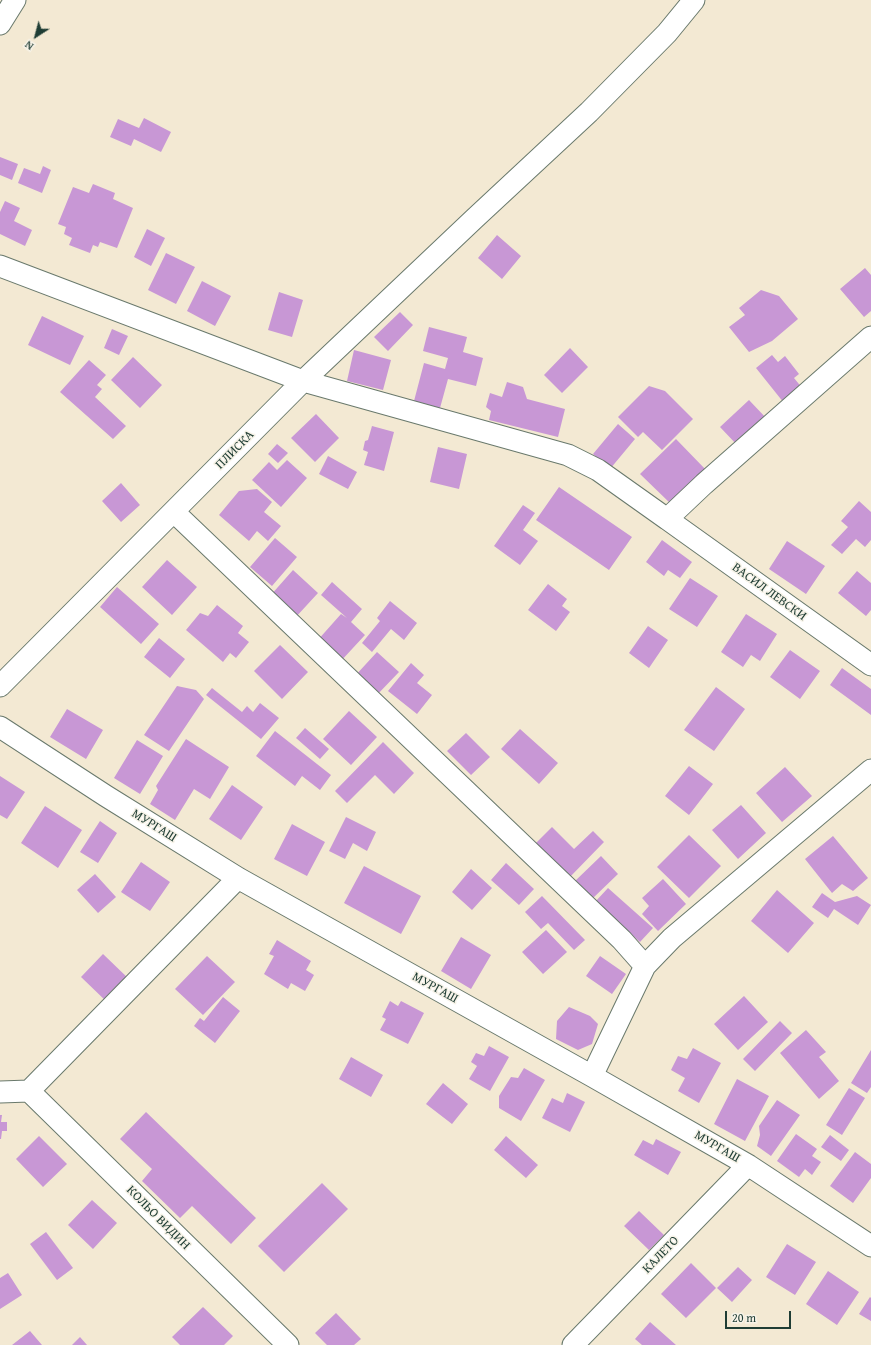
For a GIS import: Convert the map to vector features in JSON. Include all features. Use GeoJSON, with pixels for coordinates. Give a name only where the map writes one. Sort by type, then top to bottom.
{"type":"FeatureCollection","features":[{"type":"Feature","properties":{"kind":"street"},"geometry":{"type":"LineString","coordinates":[[0,24],[15,0]]}},
{"type":"Feature","properties":{"kind":"street","name":"ПЛИСКА"},"geometry":{"type":"LineString","coordinates":[[0,686],[304,381],[474,218],[589,112],[667,34],[694,0]]}},
{"type":"Feature","properties":{"kind":"street","name":"ВАСИЛ ЛЕВСКИ"},"geometry":{"type":"LineString","coordinates":[[0,266],[304,381],[568,455],[598,470],[871,665]]}},
{"type":"Feature","properties":{"kind":"street"},"geometry":{"type":"LineString","coordinates":[[668,519],[704,484],[871,337]]}},
{"type":"Feature","properties":{"kind":"street"},"geometry":{"type":"LineString","coordinates":[[174,512],[617,934],[645,966]]}},
{"type":"Feature","properties":{"kind":"street","name":"МУРГАШ"},"geometry":{"type":"LineString","coordinates":[[0,727],[238,878],[748,1165],[871,1246]]}},
{"type":"Feature","properties":{"kind":"street"},"geometry":{"type":"LineString","coordinates":[[592,1076],[645,966],[672,938],[871,770]]}},
{"type":"Feature","properties":{"kind":"street"},"geometry":{"type":"LineString","coordinates":[[0,1092],[29,1091],[238,878]]}},
{"type":"Feature","properties":{"kind":"street","name":"КОЛЬО ВИДИН"},"geometry":{"type":"LineString","coordinates":[[29,1091],[288,1345]]}},
{"type":"Feature","properties":{"kind":"street","name":"КАЛЕТО"},"geometry":{"type":"LineString","coordinates":[[574,1345],[748,1165]]}},
{"type":"Feature","properties":{"kind":"building"},"geometry":{"type":"Polygon","coordinates":[[[144,118],[171,132],[161,152],[134,139],[131,146],[110,137],[118,119],[139,128],[144,118]]]}},
{"type":"Feature","properties":{"kind":"building"},"geometry":{"type":"Polygon","coordinates":[[[0,157],[18,164],[12,180],[0,175],[0,157]]]}},
{"type":"Feature","properties":{"kind":"building"},"geometry":{"type":"Polygon","coordinates":[[[43,166],[51,170],[42,193],[18,183],[24,168],[40,174],[43,166]]]}},
{"type":"Feature","properties":{"kind":"building"},"geometry":{"type":"Polygon","coordinates":[[[93,184],[115,193],[113,199],[133,208],[117,248],[100,242],[98,247],[93,245],[90,253],[69,245],[72,238],[64,234],[66,227],[58,224],[73,187],[89,193],[93,184]]]}},
{"type":"Feature","properties":{"kind":"building"},"geometry":{"type":"Polygon","coordinates":[[[5,201],[20,208],[14,221],[32,230],[25,246],[0,234],[0,212],[5,201]]]}},
{"type":"Feature","properties":{"kind":"building"},"geometry":{"type":"Polygon","coordinates":[[[147,229],[165,238],[151,266],[134,257],[147,229]]]}},
{"type":"Feature","properties":{"kind":"building"},"geometry":{"type":"Polygon","coordinates":[[[497,235],[521,256],[502,279],[478,258],[497,235]]]}},
{"type":"Feature","properties":{"kind":"building"},"geometry":{"type":"Polygon","coordinates":[[[166,253],[195,267],[176,304],[148,290],[166,253]]]}},
{"type":"Feature","properties":{"kind":"building"},"geometry":{"type":"Polygon","coordinates":[[[865,268],[871,275],[871,311],[864,317],[840,289],[865,268]]]}},
{"type":"Feature","properties":{"kind":"building"},"geometry":{"type":"Polygon","coordinates":[[[202,281],[231,296],[215,326],[187,311],[202,281]]]}},
{"type":"Feature","properties":{"kind":"building"},"geometry":{"type":"Polygon","coordinates":[[[761,290],[779,296],[798,319],[772,341],[749,352],[729,327],[745,315],[739,308],[761,290]]]}},
{"type":"Feature","properties":{"kind":"building"},"geometry":{"type":"Polygon","coordinates":[[[279,292],[303,300],[292,337],[268,330],[279,292]]]}},
{"type":"Feature","properties":{"kind":"building"},"geometry":{"type":"Polygon","coordinates":[[[400,312],[413,325],[388,351],[374,337],[400,312]]]}},
{"type":"Feature","properties":{"kind":"building"},"geometry":{"type":"Polygon","coordinates":[[[42,316],[84,336],[70,365],[28,345],[42,316]]]}},
{"type":"Feature","properties":{"kind":"building"},"geometry":{"type":"Polygon","coordinates":[[[429,327],[467,337],[463,352],[483,358],[476,386],[448,379],[440,408],[414,401],[424,363],[445,369],[448,358],[423,351],[429,327]]]}},
{"type":"Feature","properties":{"kind":"building"},"geometry":{"type":"Polygon","coordinates":[[[112,329],[128,336],[119,355],[104,348],[112,329]]]}},
{"type":"Feature","properties":{"kind":"building"},"geometry":{"type":"Polygon","coordinates":[[[570,348],[588,367],[562,393],[544,375],[570,348]]]}},
{"type":"Feature","properties":{"kind":"building"},"geometry":{"type":"Polygon","coordinates":[[[354,350],[391,360],[383,390],[347,381],[354,350]]]}},
{"type":"Feature","properties":{"kind":"building"},"geometry":{"type":"Polygon","coordinates":[[[772,355],[778,362],[785,356],[799,374],[794,378],[803,389],[784,403],[756,368],[772,355]]]}},
{"type":"Feature","properties":{"kind":"building"},"geometry":{"type":"Polygon","coordinates":[[[133,357],[162,385],[140,408],[111,380],[133,357]]]}},
{"type":"Feature","properties":{"kind":"building"},"geometry":{"type":"Polygon","coordinates":[[[89,360],[106,375],[97,385],[102,389],[95,397],[126,426],[113,439],[60,392],[89,360]]]}},
{"type":"Feature","properties":{"kind":"building"},"geometry":{"type":"Polygon","coordinates":[[[507,382],[523,387],[527,399],[565,409],[558,437],[489,420],[491,411],[486,407],[490,393],[502,397],[507,382]]]}},
{"type":"Feature","properties":{"kind":"building"},"geometry":{"type":"Polygon","coordinates":[[[649,386],[665,391],[693,419],[662,450],[643,432],[638,437],[618,417],[649,386]]]}},
{"type":"Feature","properties":{"kind":"building"},"geometry":{"type":"Polygon","coordinates":[[[749,400],[767,419],[738,446],[720,427],[749,400]]]}},
{"type":"Feature","properties":{"kind":"building"},"geometry":{"type":"Polygon","coordinates":[[[316,414],[339,438],[315,462],[291,438],[316,414]]]}},
{"type":"Feature","properties":{"kind":"building"},"geometry":{"type":"Polygon","coordinates":[[[618,424],[635,439],[610,469],[593,454],[618,424]]]}},
{"type":"Feature","properties":{"kind":"building"},"geometry":{"type":"Polygon","coordinates":[[[372,426],[394,432],[384,471],[364,465],[368,452],[363,450],[365,441],[368,440],[372,426]]]}},
{"type":"Feature","properties":{"kind":"building"},"geometry":{"type":"Polygon","coordinates":[[[676,439],[706,470],[671,504],[640,474],[676,439]]]}},
{"type":"Feature","properties":{"kind":"building"},"geometry":{"type":"Polygon","coordinates":[[[277,444],[288,453],[278,463],[268,454],[277,444]]]}},
{"type":"Feature","properties":{"kind":"building"},"geometry":{"type":"Polygon","coordinates":[[[438,447],[467,454],[459,489],[430,482],[438,447]]]}},
{"type":"Feature","properties":{"kind":"building"},"geometry":{"type":"Polygon","coordinates":[[[328,456],[357,472],[348,489],[319,474],[328,456]]]}},
{"type":"Feature","properties":{"kind":"building"},"geometry":{"type":"Polygon","coordinates":[[[287,460],[307,478],[281,507],[252,480],[269,462],[277,470],[287,460]]]}},
{"type":"Feature","properties":{"kind":"building"},"geometry":{"type":"Polygon","coordinates":[[[121,483],[140,505],[121,522],[102,501],[121,483]]]}},
{"type":"Feature","properties":{"kind":"building"},"geometry":{"type":"Polygon","coordinates":[[[559,487],[632,537],[609,570],[536,520],[559,487]]]}},
{"type":"Feature","properties":{"kind":"building"},"geometry":{"type":"Polygon","coordinates":[[[257,489],[272,502],[264,512],[281,526],[268,541],[257,531],[249,541],[219,515],[239,491],[257,489]]]}},
{"type":"Feature","properties":{"kind":"building"},"geometry":{"type":"Polygon","coordinates":[[[859,501],[871,512],[871,540],[865,547],[856,539],[842,554],[831,545],[848,527],[841,521],[859,501]]]}},
{"type":"Feature","properties":{"kind":"building"},"geometry":{"type":"Polygon","coordinates":[[[523,505],[535,513],[523,530],[538,541],[520,565],[494,546],[523,505]]]}},
{"type":"Feature","properties":{"kind":"building"},"geometry":{"type":"Polygon","coordinates":[[[275,538],[297,557],[272,586],[250,567],[275,538]]]}},
{"type":"Feature","properties":{"kind":"building"},"geometry":{"type":"Polygon","coordinates":[[[662,540],[692,562],[680,578],[668,570],[664,576],[646,562],[662,540]]]}},
{"type":"Feature","properties":{"kind":"building"},"geometry":{"type":"Polygon","coordinates":[[[787,541],[825,566],[806,594],[769,569],[787,541]]]}},
{"type":"Feature","properties":{"kind":"building"},"geometry":{"type":"Polygon","coordinates":[[[167,560],[197,587],[172,615],[142,587],[167,560]]]}},
{"type":"Feature","properties":{"kind":"building"},"geometry":{"type":"Polygon","coordinates":[[[293,570],[318,593],[295,618],[270,596],[293,570]]]}},
{"type":"Feature","properties":{"kind":"building"},"geometry":{"type":"Polygon","coordinates":[[[857,571],[871,583],[871,610],[866,616],[838,593],[857,571]]]}},
{"type":"Feature","properties":{"kind":"building"},"geometry":{"type":"Polygon","coordinates":[[[690,578],[718,596],[697,627],[669,609],[690,578]]]}},
{"type":"Feature","properties":{"kind":"building"},"geometry":{"type":"Polygon","coordinates":[[[332,582],[362,609],[351,622],[365,635],[340,662],[317,641],[341,614],[347,618],[321,595],[332,582]]]}},
{"type":"Feature","properties":{"kind":"building"},"geometry":{"type":"Polygon","coordinates":[[[548,584],[567,599],[562,606],[570,612],[556,631],[528,610],[548,584]]]}},
{"type":"Feature","properties":{"kind":"building"},"geometry":{"type":"Polygon","coordinates":[[[117,587],[159,624],[141,644],[100,607],[117,587]]]}},
{"type":"Feature","properties":{"kind":"building"},"geometry":{"type":"Polygon","coordinates":[[[390,601],[417,623],[404,640],[391,629],[372,652],[362,643],[380,621],[377,618],[390,601]]]}},
{"type":"Feature","properties":{"kind":"building"},"geometry":{"type":"Polygon","coordinates":[[[217,605],[243,626],[238,633],[249,642],[236,658],[230,653],[223,662],[186,630],[200,613],[208,616],[217,605]]]}},
{"type":"Feature","properties":{"kind":"building"},"geometry":{"type":"Polygon","coordinates":[[[746,614],[777,634],[760,661],[751,655],[743,667],[721,652],[746,614]]]}},
{"type":"Feature","properties":{"kind":"building"},"geometry":{"type":"Polygon","coordinates":[[[648,626],[668,640],[649,668],[629,653],[648,626]]]}},
{"type":"Feature","properties":{"kind":"building"},"geometry":{"type":"Polygon","coordinates":[[[159,638],[185,659],[170,678],[144,657],[159,638]]]}},
{"type":"Feature","properties":{"kind":"building"},"geometry":{"type":"Polygon","coordinates":[[[280,645],[308,672],[282,699],[254,671],[280,645]]]}},
{"type":"Feature","properties":{"kind":"building"},"geometry":{"type":"Polygon","coordinates":[[[790,650],[820,671],[800,699],[770,677],[790,650]]]}},
{"type":"Feature","properties":{"kind":"building"},"geometry":{"type":"Polygon","coordinates":[[[377,652],[399,672],[375,697],[354,677],[377,652]]]}},
{"type":"Feature","properties":{"kind":"building"},"geometry":{"type":"Polygon","coordinates":[[[411,663],[424,675],[417,683],[432,695],[417,714],[388,691],[411,663]]]}},
{"type":"Feature","properties":{"kind":"building"},"geometry":{"type":"Polygon","coordinates":[[[842,668],[871,689],[871,715],[830,685],[842,668]]]}},
{"type":"Feature","properties":{"kind":"building"},"geometry":{"type":"Polygon","coordinates":[[[177,686],[196,690],[204,699],[169,751],[144,735],[177,686]]]}},
{"type":"Feature","properties":{"kind":"building"},"geometry":{"type":"Polygon","coordinates":[[[716,687],[745,709],[714,751],[684,730],[716,687]]]}},
{"type":"Feature","properties":{"kind":"building"},"geometry":{"type":"Polygon","coordinates":[[[212,688],[242,712],[247,706],[253,712],[260,703],[279,718],[261,739],[206,695],[212,688]]]}},
{"type":"Feature","properties":{"kind":"building"},"geometry":{"type":"Polygon","coordinates":[[[67,709],[103,730],[86,759],[50,737],[67,709]]]}},
{"type":"Feature","properties":{"kind":"building"},"geometry":{"type":"Polygon","coordinates":[[[349,711],[377,737],[351,765],[323,739],[349,711]]]}},
{"type":"Feature","properties":{"kind":"building"},"geometry":{"type":"Polygon","coordinates":[[[305,728],[329,749],[320,759],[296,738],[305,728]]]}},
{"type":"Feature","properties":{"kind":"building"},"geometry":{"type":"Polygon","coordinates":[[[520,729],[558,763],[539,784],[501,749],[520,729]]]}},
{"type":"Feature","properties":{"kind":"building"},"geometry":{"type":"Polygon","coordinates":[[[275,731],[331,775],[320,790],[302,776],[295,786],[256,756],[275,731]]]}},
{"type":"Feature","properties":{"kind":"building"},"geometry":{"type":"Polygon","coordinates":[[[466,733],[490,757],[471,775],[447,751],[466,733]]]}},
{"type":"Feature","properties":{"kind":"building"},"geometry":{"type":"Polygon","coordinates":[[[186,739],[229,767],[210,799],[194,789],[175,820],[150,804],[158,790],[156,786],[186,739]]]}},
{"type":"Feature","properties":{"kind":"building"},"geometry":{"type":"Polygon","coordinates":[[[137,740],[163,756],[140,794],[114,778],[137,740]]]}},
{"type":"Feature","properties":{"kind":"building"},"geometry":{"type":"Polygon","coordinates":[[[383,742],[414,773],[394,794],[375,775],[347,803],[335,791],[383,742]]]}},
{"type":"Feature","properties":{"kind":"building"},"geometry":{"type":"Polygon","coordinates":[[[689,766],[713,784],[689,815],[665,796],[689,766]]]}},
{"type":"Feature","properties":{"kind":"building"},"geometry":{"type":"Polygon","coordinates":[[[785,767],[812,796],[782,822],[756,793],[785,767]]]}},
{"type":"Feature","properties":{"kind":"building"},"geometry":{"type":"Polygon","coordinates":[[[0,776],[25,792],[7,819],[0,815],[0,776]]]}},
{"type":"Feature","properties":{"kind":"building"},"geometry":{"type":"Polygon","coordinates":[[[232,785],[263,807],[241,840],[209,819],[232,785]]]}},
{"type":"Feature","properties":{"kind":"building"},"geometry":{"type":"Polygon","coordinates":[[[741,805],[766,833],[738,859],[712,830],[741,805]]]}},
{"type":"Feature","properties":{"kind":"building"},"geometry":{"type":"Polygon","coordinates":[[[45,806],[82,830],[58,868],[21,843],[45,806]]]}},
{"type":"Feature","properties":{"kind":"building"},"geometry":{"type":"Polygon","coordinates":[[[346,817],[376,832],[367,851],[353,843],[345,859],[329,851],[346,817]]]}},
{"type":"Feature","properties":{"kind":"building"},"geometry":{"type":"Polygon","coordinates":[[[100,821],[117,833],[98,863],[80,852],[100,821]]]}},
{"type":"Feature","properties":{"kind":"building"},"geometry":{"type":"Polygon","coordinates":[[[292,824],[325,842],[307,876],[274,859],[292,824]]]}},
{"type":"Feature","properties":{"kind":"building"},"geometry":{"type":"Polygon","coordinates":[[[552,827],[574,849],[593,831],[604,842],[569,878],[535,844],[552,827]]]}},
{"type":"Feature","properties":{"kind":"building"},"geometry":{"type":"Polygon","coordinates":[[[689,835],[721,866],[689,898],[657,867],[689,835]]]}},
{"type":"Feature","properties":{"kind":"building"},"geometry":{"type":"Polygon","coordinates":[[[833,836],[868,878],[853,891],[842,884],[832,893],[805,859],[833,836]]]}},
{"type":"Feature","properties":{"kind":"building"},"geometry":{"type":"Polygon","coordinates":[[[601,856],[618,874],[592,899],[574,882],[601,856]]]}},
{"type":"Feature","properties":{"kind":"building"},"geometry":{"type":"Polygon","coordinates":[[[141,862],[170,882],[150,911],[121,892],[141,862]]]}},
{"type":"Feature","properties":{"kind":"building"},"geometry":{"type":"Polygon","coordinates":[[[506,863],[534,889],[519,905],[491,880],[506,863]]]}},
{"type":"Feature","properties":{"kind":"building"},"geometry":{"type":"Polygon","coordinates":[[[364,866],[421,896],[401,934],[344,903],[364,866]]]}},
{"type":"Feature","properties":{"kind":"building"},"geometry":{"type":"Polygon","coordinates":[[[471,869],[492,888],[472,910],[452,892],[471,869]]]}},
{"type":"Feature","properties":{"kind":"building"},"geometry":{"type":"Polygon","coordinates":[[[95,874],[116,897],[98,913],[77,890],[95,874]]]}},
{"type":"Feature","properties":{"kind":"building"},"geometry":{"type":"Polygon","coordinates":[[[663,879],[686,904],[658,931],[642,914],[649,906],[642,898],[663,879]]]}},
{"type":"Feature","properties":{"kind":"building"},"geometry":{"type":"Polygon","coordinates":[[[608,888],[653,928],[640,942],[595,902],[608,888]]]}},
{"type":"Feature","properties":{"kind":"building"},"geometry":{"type":"Polygon","coordinates":[[[777,890],[814,923],[788,953],[751,921],[777,890]]]}},
{"type":"Feature","properties":{"kind":"building"},"geometry":{"type":"Polygon","coordinates":[[[822,893],[835,902],[857,896],[871,905],[858,925],[834,909],[828,918],[812,907],[822,893]]]}},
{"type":"Feature","properties":{"kind":"building"},"geometry":{"type":"Polygon","coordinates":[[[542,896],[585,940],[574,950],[548,923],[541,929],[525,912],[542,896]]]}},
{"type":"Feature","properties":{"kind":"building"},"geometry":{"type":"Polygon","coordinates":[[[546,930],[567,952],[543,974],[522,952],[546,930]]]}},
{"type":"Feature","properties":{"kind":"building"},"geometry":{"type":"Polygon","coordinates":[[[461,937],[491,955],[471,989],[441,971],[461,937]]]}},
{"type":"Feature","properties":{"kind":"building"},"geometry":{"type":"Polygon","coordinates":[[[277,940],[311,961],[306,970],[314,975],[305,991],[291,983],[288,989],[264,974],[274,956],[269,954],[277,940]]]}},
{"type":"Feature","properties":{"kind":"building"},"geometry":{"type":"Polygon","coordinates":[[[103,954],[130,980],[108,1003],[81,977],[103,954]]]}},
{"type":"Feature","properties":{"kind":"building"},"geometry":{"type":"Polygon","coordinates":[[[207,956],[235,982],[203,1015],[175,989],[207,956]]]}},
{"type":"Feature","properties":{"kind":"building"},"geometry":{"type":"Polygon","coordinates":[[[600,956],[626,974],[612,994],[586,976],[600,956]]]}},
{"type":"Feature","properties":{"kind":"building"},"geometry":{"type":"Polygon","coordinates":[[[744,996],[768,1022],[738,1050],[714,1024],[744,996]]]}},
{"type":"Feature","properties":{"kind":"building"},"geometry":{"type":"Polygon","coordinates":[[[223,997],[240,1011],[215,1043],[194,1026],[200,1018],[204,1021],[223,997]]]}},
{"type":"Feature","properties":{"kind":"building"},"geometry":{"type":"Polygon","coordinates":[[[390,1001],[398,1006],[401,1001],[424,1013],[408,1044],[380,1030],[386,1019],[382,1017],[390,1001]]]}},
{"type":"Feature","properties":{"kind":"building"},"geometry":{"type":"Polygon","coordinates":[[[569,1007],[590,1016],[598,1024],[592,1044],[578,1050],[556,1039],[557,1021],[569,1007]]]}},
{"type":"Feature","properties":{"kind":"building"},"geometry":{"type":"Polygon","coordinates":[[[780,1021],[792,1033],[755,1071],[743,1059],[780,1021]]]}},
{"type":"Feature","properties":{"kind":"building"},"geometry":{"type":"Polygon","coordinates":[[[806,1030],[826,1052],[819,1057],[839,1081],[819,1099],[780,1053],[806,1030]]]}},
{"type":"Feature","properties":{"kind":"building"},"geometry":{"type":"Polygon","coordinates":[[[489,1046],[509,1057],[490,1091],[469,1079],[477,1066],[471,1062],[476,1053],[484,1056],[489,1046]]]}},
{"type":"Feature","properties":{"kind":"building"},"geometry":{"type":"Polygon","coordinates":[[[693,1048],[721,1063],[699,1103],[678,1091],[685,1078],[671,1070],[678,1056],[687,1059],[693,1048]]]}},
{"type":"Feature","properties":{"kind":"building"},"geometry":{"type":"Polygon","coordinates":[[[871,1050],[871,1087],[867,1093],[851,1083],[871,1050]]]}},
{"type":"Feature","properties":{"kind":"building"},"geometry":{"type":"Polygon","coordinates":[[[351,1057],[383,1075],[371,1097],[339,1079],[351,1057]]]}},
{"type":"Feature","properties":{"kind":"building"},"geometry":{"type":"Polygon","coordinates":[[[524,1068],[545,1080],[521,1121],[499,1108],[499,1096],[511,1077],[518,1078],[524,1068]]]}},
{"type":"Feature","properties":{"kind":"building"},"geometry":{"type":"Polygon","coordinates":[[[737,1079],[769,1096],[745,1141],[714,1124],[737,1079]]]}},
{"type":"Feature","properties":{"kind":"building"},"geometry":{"type":"Polygon","coordinates":[[[443,1083],[468,1104],[452,1124],[426,1104],[443,1083]]]}},
{"type":"Feature","properties":{"kind":"building"},"geometry":{"type":"Polygon","coordinates":[[[849,1088],[865,1098],[842,1135],[826,1125],[849,1088]]]}},
{"type":"Feature","properties":{"kind":"building"},"geometry":{"type":"Polygon","coordinates":[[[567,1093],[585,1102],[570,1132],[542,1118],[552,1098],[563,1103],[567,1093]]]}},
{"type":"Feature","properties":{"kind":"building"},"geometry":{"type":"Polygon","coordinates":[[[777,1100],[800,1115],[771,1156],[757,1146],[760,1135],[759,1126],[777,1100]]]}},
{"type":"Feature","properties":{"kind":"building"},"geometry":{"type":"Polygon","coordinates":[[[146,1112],[256,1218],[231,1244],[192,1206],[180,1218],[142,1181],[152,1169],[120,1139],[146,1112]]]}},
{"type":"Feature","properties":{"kind":"building"},"geometry":{"type":"Polygon","coordinates":[[[0,1115],[2,1115],[1,1122],[7,1122],[7,1131],[2,1131],[1,1139],[0,1139],[0,1115]]]}},
{"type":"Feature","properties":{"kind":"building"},"geometry":{"type":"Polygon","coordinates":[[[796,1134],[817,1149],[812,1156],[821,1162],[812,1175],[805,1169],[799,1177],[777,1161],[796,1134]]]}},
{"type":"Feature","properties":{"kind":"building"},"geometry":{"type":"Polygon","coordinates":[[[830,1135],[849,1150],[841,1161],[821,1147],[830,1135]]]}},
{"type":"Feature","properties":{"kind":"building"},"geometry":{"type":"Polygon","coordinates":[[[39,1136],[67,1164],[43,1187],[16,1159],[39,1136]]]}},
{"type":"Feature","properties":{"kind":"building"},"geometry":{"type":"Polygon","coordinates":[[[506,1136],[538,1165],[526,1178],[494,1150],[506,1136]]]}},
{"type":"Feature","properties":{"kind":"building"},"geometry":{"type":"Polygon","coordinates":[[[656,1139],[681,1152],[668,1175],[634,1155],[643,1140],[653,1145],[656,1139]]]}},
{"type":"Feature","properties":{"kind":"building"},"geometry":{"type":"Polygon","coordinates":[[[855,1152],[871,1164],[871,1178],[853,1203],[830,1186],[855,1152]]]}},
{"type":"Feature","properties":{"kind":"building"},"geometry":{"type":"Polygon","coordinates":[[[322,1183],[348,1209],[284,1272],[258,1246],[322,1183]]]}},
{"type":"Feature","properties":{"kind":"building"},"geometry":{"type":"Polygon","coordinates":[[[92,1200],[117,1223],[93,1249],[68,1225],[92,1200]]]}},
{"type":"Feature","properties":{"kind":"building"},"geometry":{"type":"Polygon","coordinates":[[[639,1211],[664,1235],[649,1250],[624,1226],[639,1211]]]}},
{"type":"Feature","properties":{"kind":"building"},"geometry":{"type":"Polygon","coordinates":[[[46,1232],[73,1268],[57,1280],[30,1244],[46,1232]]]}},
{"type":"Feature","properties":{"kind":"building"},"geometry":{"type":"Polygon","coordinates":[[[787,1244],[816,1262],[795,1295],[766,1277],[787,1244]]]}},
{"type":"Feature","properties":{"kind":"building"},"geometry":{"type":"Polygon","coordinates":[[[691,1263],[716,1288],[686,1318],[661,1294],[691,1263]]]}},
{"type":"Feature","properties":{"kind":"building"},"geometry":{"type":"Polygon","coordinates":[[[738,1267],[752,1280],[732,1302],[717,1288],[738,1267]]]}},
{"type":"Feature","properties":{"kind":"building"},"geometry":{"type":"Polygon","coordinates":[[[828,1271],[859,1292],[837,1325],[806,1304],[828,1271]]]}},
{"type":"Feature","properties":{"kind":"building"},"geometry":{"type":"Polygon","coordinates":[[[8,1273],[22,1295],[0,1309],[0,1278],[8,1273]]]}},
{"type":"Feature","properties":{"kind":"building"},"geometry":{"type":"Polygon","coordinates":[[[870,1297],[871,1298],[871,1321],[859,1314],[870,1297]]]}},
{"type":"Feature","properties":{"kind":"building"},"geometry":{"type":"Polygon","coordinates":[[[203,1307],[233,1336],[224,1345],[180,1345],[172,1337],[203,1307]]]}},
{"type":"Feature","properties":{"kind":"building"},"geometry":{"type":"Polygon","coordinates":[[[336,1313],[361,1339],[354,1345],[327,1345],[315,1333],[336,1313]]]}},
{"type":"Feature","properties":{"kind":"building"},"geometry":{"type":"Polygon","coordinates":[[[650,1322],[676,1345],[642,1345],[635,1339],[650,1322]]]}},
{"type":"Feature","properties":{"kind":"building"},"geometry":{"type":"Polygon","coordinates":[[[30,1331],[42,1345],[12,1345],[30,1331]]]}},
{"type":"Feature","properties":{"kind":"building"},"geometry":{"type":"Polygon","coordinates":[[[80,1337],[87,1345],[72,1345],[80,1337]]]}}]}
